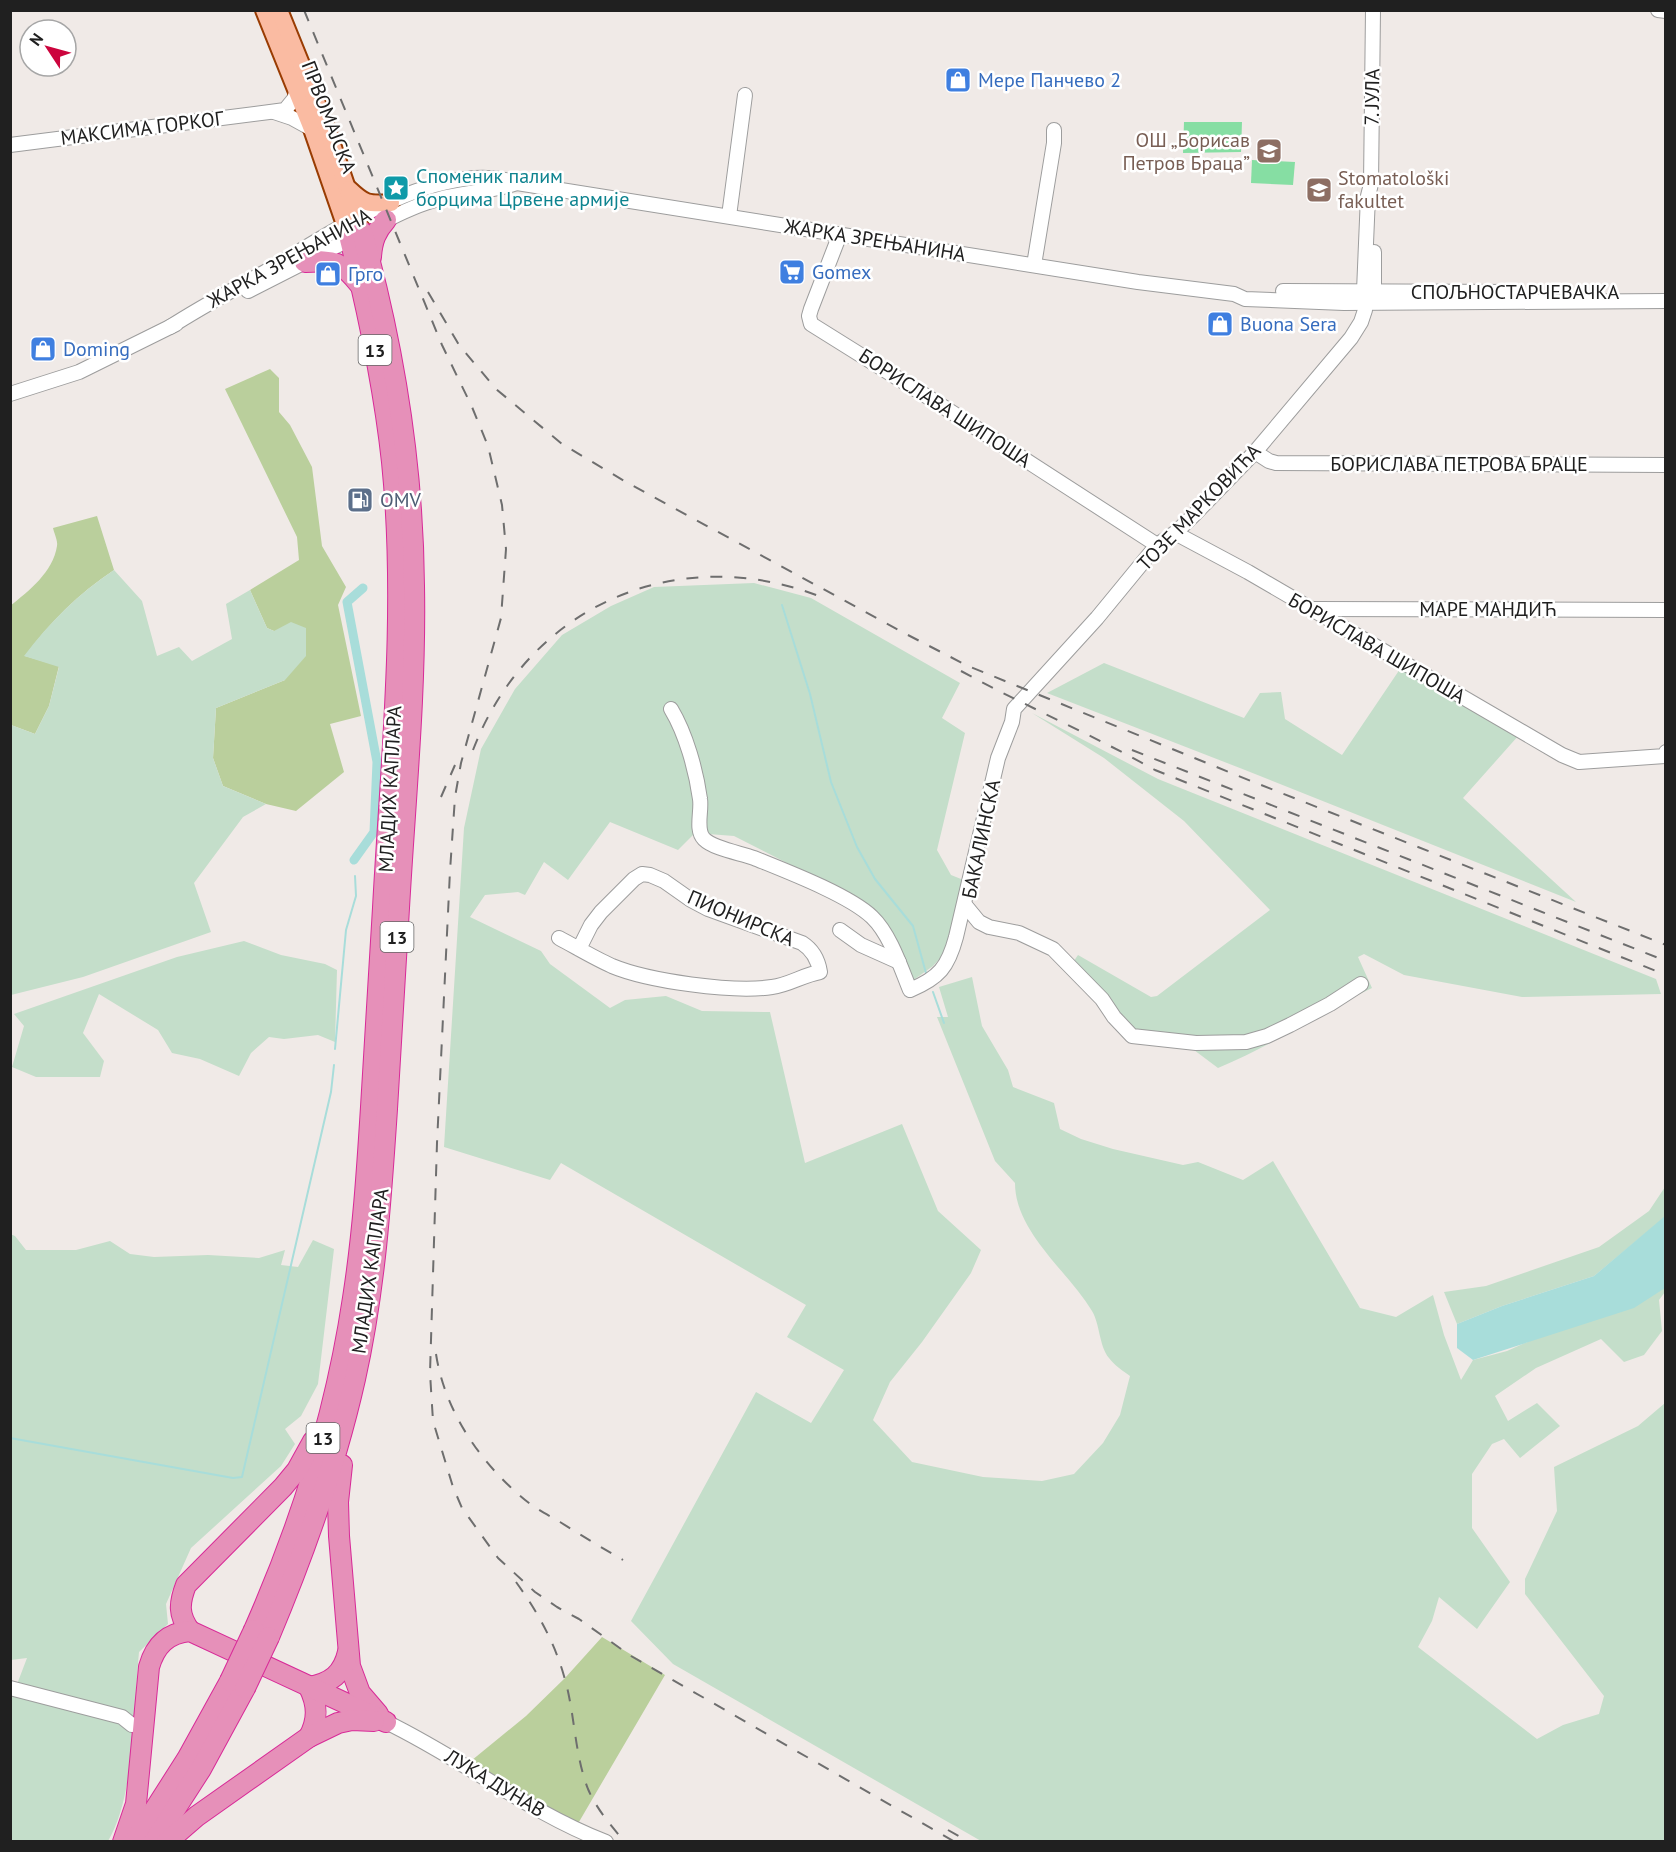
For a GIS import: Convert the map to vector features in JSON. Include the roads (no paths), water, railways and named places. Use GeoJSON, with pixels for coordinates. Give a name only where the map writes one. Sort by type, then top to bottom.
{"type":"FeatureCollection","features":[{"type":"Feature","properties":{"kind":"highway"},"geometry":{"type":"LineString","coordinates":[[371,262],[374,238],[389,211]]}},
{"type":"Feature","properties":{"kind":"highway","name":"13"},"geometry":{"type":"LineString","coordinates":[[354,228],[371,262]]}},
{"type":"Feature","properties":{"kind":"highway","name":"МЛАДИХ КАПЛАРА"},"geometry":{"type":"LineString","coordinates":[[345,1342],[360,1252],[366,1192],[398,621],[397,538],[392,460],[354,228]]}},
{"type":"Feature","properties":{"kind":"highway"},"geometry":{"type":"LineString","coordinates":[[305,262],[329,260],[340,264],[362,287]]}},
{"type":"Feature","properties":{"kind":"highway","name":"МЛАДИХ КАПЛАРА"},"geometry":{"type":"LineString","coordinates":[[356,1377],[371,1287],[382,1194],[411,699],[414,587],[407,457],[401,411],[371,262]]}},
{"type":"Feature","properties":{"kind":"highway","name":"13"},"geometry":{"type":"LineString","coordinates":[[261,1634],[284,1557],[307,1492],[331,1408],[345,1342]]}},
{"type":"Feature","properties":{"kind":"highway"},"geometry":{"type":"LineString","coordinates":[[345,1342],[314,1440],[297,1470],[269,1502],[206,1562],[186,1585],[180,1604],[183,1622],[190,1631],[386,1722]]}},
{"type":"Feature","properties":{"kind":"highway","name":"13"},"geometry":{"type":"LineString","coordinates":[[154,1842],[201,1769],[261,1634],[296,1570],[322,1496],[356,1377]]}},
{"type":"Feature","properties":{"kind":"highway"},"geometry":{"type":"LineString","coordinates":[[356,1377],[338,1502],[349,1649],[354,1680],[360,1693],[386,1722]]}},
{"type":"Feature","properties":{"kind":"highway"},"geometry":{"type":"LineString","coordinates":[[123,1842],[136,1804],[149,1667],[152,1656],[166,1638],[190,1631]]}},
{"type":"Feature","properties":{"kind":"highway"},"geometry":{"type":"LineString","coordinates":[[309,1687],[321,1685],[336,1677],[346,1662],[349,1649]]}},
{"type":"Feature","properties":{"kind":"highway","name":"13"},"geometry":{"type":"LineString","coordinates":[[134,1842],[237,1685]]}},
{"type":"Feature","properties":{"kind":"highway"},"geometry":{"type":"LineString","coordinates":[[309,1687],[315,1702],[316,1718],[309,1737]]}},
{"type":"Feature","properties":{"kind":"highway"},"geometry":{"type":"LineString","coordinates":[[167,1842],[197,1816],[309,1737],[338,1723],[352,1720],[386,1722]]}},
{"type":"Feature","properties":{"kind":"main road","name":"ПРВОМАЈСКА"},"geometry":{"type":"LineString","coordinates":[[264,10],[354,228]]}},
{"type":"Feature","properties":{"kind":"main road","name":"ПРВОМАЈСКА"},"geometry":{"type":"LineString","coordinates":[[279,10],[324,121],[347,187],[354,228]]}},
{"type":"Feature","properties":{"kind":"main road"},"geometry":{"type":"LineString","coordinates":[[347,187],[365,203],[389,211]]}},
{"type":"Feature","properties":{"kind":"street","name":"7. ЈУЛА"},"geometry":{"type":"LineString","coordinates":[[1369,297],[1374,266],[1371,184],[1372,10]]}},
{"type":"Feature","properties":{"kind":"street"},"geometry":{"type":"LineString","coordinates":[[1659,10],[1665,10]]}},
{"type":"Feature","properties":{"kind":"street"},"geometry":{"type":"LineString","coordinates":[[274,112],[285,110],[297,90]]}},
{"type":"Feature","properties":{"kind":"street"},"geometry":{"type":"LineString","coordinates":[[729,216],[745,95]]}},
{"type":"Feature","properties":{"kind":"street"},"geometry":{"type":"LineString","coordinates":[[274,112],[302,122],[312,129]]}},
{"type":"Feature","properties":{"kind":"street","name":"МАКСИМА ГОРКОГ"},"geometry":{"type":"LineString","coordinates":[[10,145],[274,112]]}},
{"type":"Feature","properties":{"kind":"street"},"geometry":{"type":"LineString","coordinates":[[1034,265],[1054,143],[1054,130]]}},
{"type":"Feature","properties":{"kind":"street","name":"ЖАРКА ЗРЕЊАНИНА"},"geometry":{"type":"LineString","coordinates":[[170,327],[389,211],[440,198],[503,188],[517,183],[1034,265],[1234,294],[1245,299],[1347,303],[1369,297]]}},
{"type":"Feature","properties":{"kind":"street","name":"7. ЈУЛА"},"geometry":{"type":"LineString","coordinates":[[1369,297],[1368,196],[1371,184]]}},
{"type":"Feature","properties":{"kind":"street","name":"ЖАРКА ЗРЕЊАНИНА"},"geometry":{"type":"LineString","coordinates":[[10,394],[80,372],[305,262],[354,228]]}},
{"type":"Feature","properties":{"kind":"street","name":"БОРИСЛАВА ШИПОША"},"geometry":{"type":"LineString","coordinates":[[840,234],[811,309],[809,316],[811,324],[1157,545]]}},
{"type":"Feature","properties":{"kind":"street"},"geometry":{"type":"LineString","coordinates":[[1374,266],[1398,291]]}},
{"type":"Feature","properties":{"kind":"street","name":"ЖАРКА ЗРЕЊАНИНА"},"geometry":{"type":"LineString","coordinates":[[1234,294],[1244,291],[1369,297]]}},
{"type":"Feature","properties":{"kind":"street","name":"СПОЉНОСТАРЧЕВАЧКА"},"geometry":{"type":"LineString","coordinates":[[1369,297],[1398,291],[1665,293]]}},
{"type":"Feature","properties":{"kind":"street","name":"СПОЉНОСТАРЧЕВАЧКА"},"geometry":{"type":"LineString","coordinates":[[1369,297],[1665,301]]}},
{"type":"Feature","properties":{"kind":"street","name":"ТОЗЕ МАРКОВИЋА"},"geometry":{"type":"LineString","coordinates":[[1014,708],[1097,618],[1157,545],[1175,533],[1255,452],[1359,326],[1365,326],[1369,322],[1372,315],[1369,297]]}},
{"type":"Feature","properties":{"kind":"street"},"geometry":{"type":"LineString","coordinates":[[1347,303],[1359,326]]}},
{"type":"Feature","properties":{"kind":"street","name":"БОРИСЛАВА ПЕТРОВА БРАЦЕ"},"geometry":{"type":"LineString","coordinates":[[1255,452],[1276,463],[1665,465]]}},
{"type":"Feature","properties":{"kind":"street","name":"БОРИСЛАВА ШИПОША"},"geometry":{"type":"LineString","coordinates":[[1175,533],[1579,762],[1665,756]]}},
{"type":"Feature","properties":{"kind":"street","name":"МАРЕ МАНДИЋ"},"geometry":{"type":"LineString","coordinates":[[1310,609],[1665,610]]}},
{"type":"Feature","properties":{"kind":"street","name":"БАКАЛИНСКА"},"geometry":{"type":"LineString","coordinates":[[1014,708],[1012,722],[998,758],[965,905],[979,922],[989,927],[1019,933],[1053,949],[1101,999],[1131,1036],[1196,1043],[1245,1042],[1268,1036],[1330,1004],[1361,984]]}},
{"type":"Feature","properties":{"kind":"street"},"geometry":{"type":"LineString","coordinates":[[671,709],[684,733],[700,797],[702,838],[709,843],[753,858],[815,885],[860,907],[880,927],[899,962],[910,990],[940,972],[952,954],[965,905]]}},
{"type":"Feature","properties":{"kind":"street","name":"ПИОНИРСКА"},"geometry":{"type":"LineString","coordinates":[[559,938],[579,949],[613,966],[655,978],[727,988],[774,987],[787,984],[808,974],[820,972],[814,955],[802,943],[708,909],[664,881],[642,874],[601,912],[579,949]]}},
{"type":"Feature","properties":{"kind":"street"},"geometry":{"type":"LineString","coordinates":[[840,930],[861,945],[899,962]]}},
{"type":"Feature","properties":{"kind":"street"},"geometry":{"type":"LineString","coordinates":[[10,1688],[122,1717],[132,1725]]}},
{"type":"Feature","properties":{"kind":"street","name":"ЛУКА ДУНАВ"},"geometry":{"type":"LineString","coordinates":[[386,1722],[429,1743],[548,1815],[606,1842]]}},
{"type":"Feature","properties":{"kind":"water"},"geometry":{"type":"Polygon","coordinates":[[[1665,1216],[1665,1288],[1634,1308],[1473,1360],[1457,1348],[1457,1324],[1502,1306],[1594,1276],[1665,1216]]]}},
{"type":"Feature","properties":{"kind":"waterway"},"geometry":{"type":"LineString","coordinates":[[354,860],[374,832],[377,762],[347,602],[363,588]]}},
{"type":"Feature","properties":{"kind":"waterway"},"geometry":{"type":"LineString","coordinates":[[782,605],[810,694],[831,782],[857,847],[875,879],[913,926],[926,973]]}},
{"type":"Feature","properties":{"kind":"waterway"},"geometry":{"type":"LineString","coordinates":[[335,1049],[346,930],[356,896],[355,876]]}},
{"type":"Feature","properties":{"kind":"waterway"},"geometry":{"type":"LineString","coordinates":[[933,992],[944,1023]]}},
{"type":"Feature","properties":{"kind":"waterway"},"geometry":{"type":"LineString","coordinates":[[10,1438],[233,1478],[242,1477],[331,1092],[334,1065]]}},
{"type":"Feature","properties":{"kind":"railway"},"geometry":{"type":"LineString","coordinates":[[304,10],[442,345],[488,446],[502,505],[506,549],[501,618],[461,763],[455,797],[450,871],[437,1143],[430,1373],[433,1421],[453,1487],[462,1508],[498,1558],[535,1592],[579,1619],[631,1656],[955,1842]]}},
{"type":"Feature","properties":{"kind":"railway"},"geometry":{"type":"LineString","coordinates":[[428,292],[459,345],[496,389],[562,444],[626,482],[906,634],[968,666],[1666,945]]}},
{"type":"Feature","properties":{"kind":"railway"},"geometry":{"type":"LineString","coordinates":[[473,750],[498,699],[531,656],[571,622],[616,598],[664,582],[716,577],[770,582],[824,598]]}},
{"type":"Feature","properties":{"kind":"railway"},"geometry":{"type":"LineString","coordinates":[[961,671],[1155,770],[1666,975]]}},
{"type":"Feature","properties":{"kind":"railway"},"geometry":{"type":"LineString","coordinates":[[1132,750],[1666,961]]}},
{"type":"Feature","properties":{"kind":"railway"},"geometry":{"type":"LineString","coordinates":[[441,797],[455,765]]}},
{"type":"Feature","properties":{"kind":"railway"},"geometry":{"type":"LineString","coordinates":[[436,1354],[441,1376],[457,1418],[496,1473],[533,1506],[623,1560]]}},
{"type":"Feature","properties":{"kind":"railway"},"geometry":{"type":"LineString","coordinates":[[516,1582],[544,1627],[560,1663],[568,1690],[580,1761],[588,1789],[609,1823],[625,1842]]}},
{"type":"Feature","properties":{"kind":"railway"},"geometry":{"type":"LineString","coordinates":[[948,1830],[969,1842]]}},
{"type":"Feature","properties":{"kind":"place","name":"Мере Панчево 2"},"geometry":{"type":"Point","coordinates":[958,80]}},
{"type":"Feature","properties":{"kind":"place","name":"ОШ „Борисав Петров Браца”"},"geometry":{"type":"Point","coordinates":[1269,151]}},
{"type":"Feature","properties":{"kind":"place","name":"Споменик палим борцима Црвене армије"},"geometry":{"type":"Point","coordinates":[396,188]}},
{"type":"Feature","properties":{"kind":"place","name":"Stomatološki fakultet"},"geometry":{"type":"Point","coordinates":[1319,190]}},
{"type":"Feature","properties":{"kind":"place","name":"Gomex"},"geometry":{"type":"Point","coordinates":[792,272]}},
{"type":"Feature","properties":{"kind":"place","name":"Грго"},"geometry":{"type":"Point","coordinates":[328,274]}},
{"type":"Feature","properties":{"kind":"place","name":"Buona Sera"},"geometry":{"type":"Point","coordinates":[1220,324]}},
{"type":"Feature","properties":{"kind":"place","name":"Doming"},"geometry":{"type":"Point","coordinates":[43,349]}},
{"type":"Feature","properties":{"kind":"place","name":"OMV"},"geometry":{"type":"Point","coordinates":[360,500]}}]}
